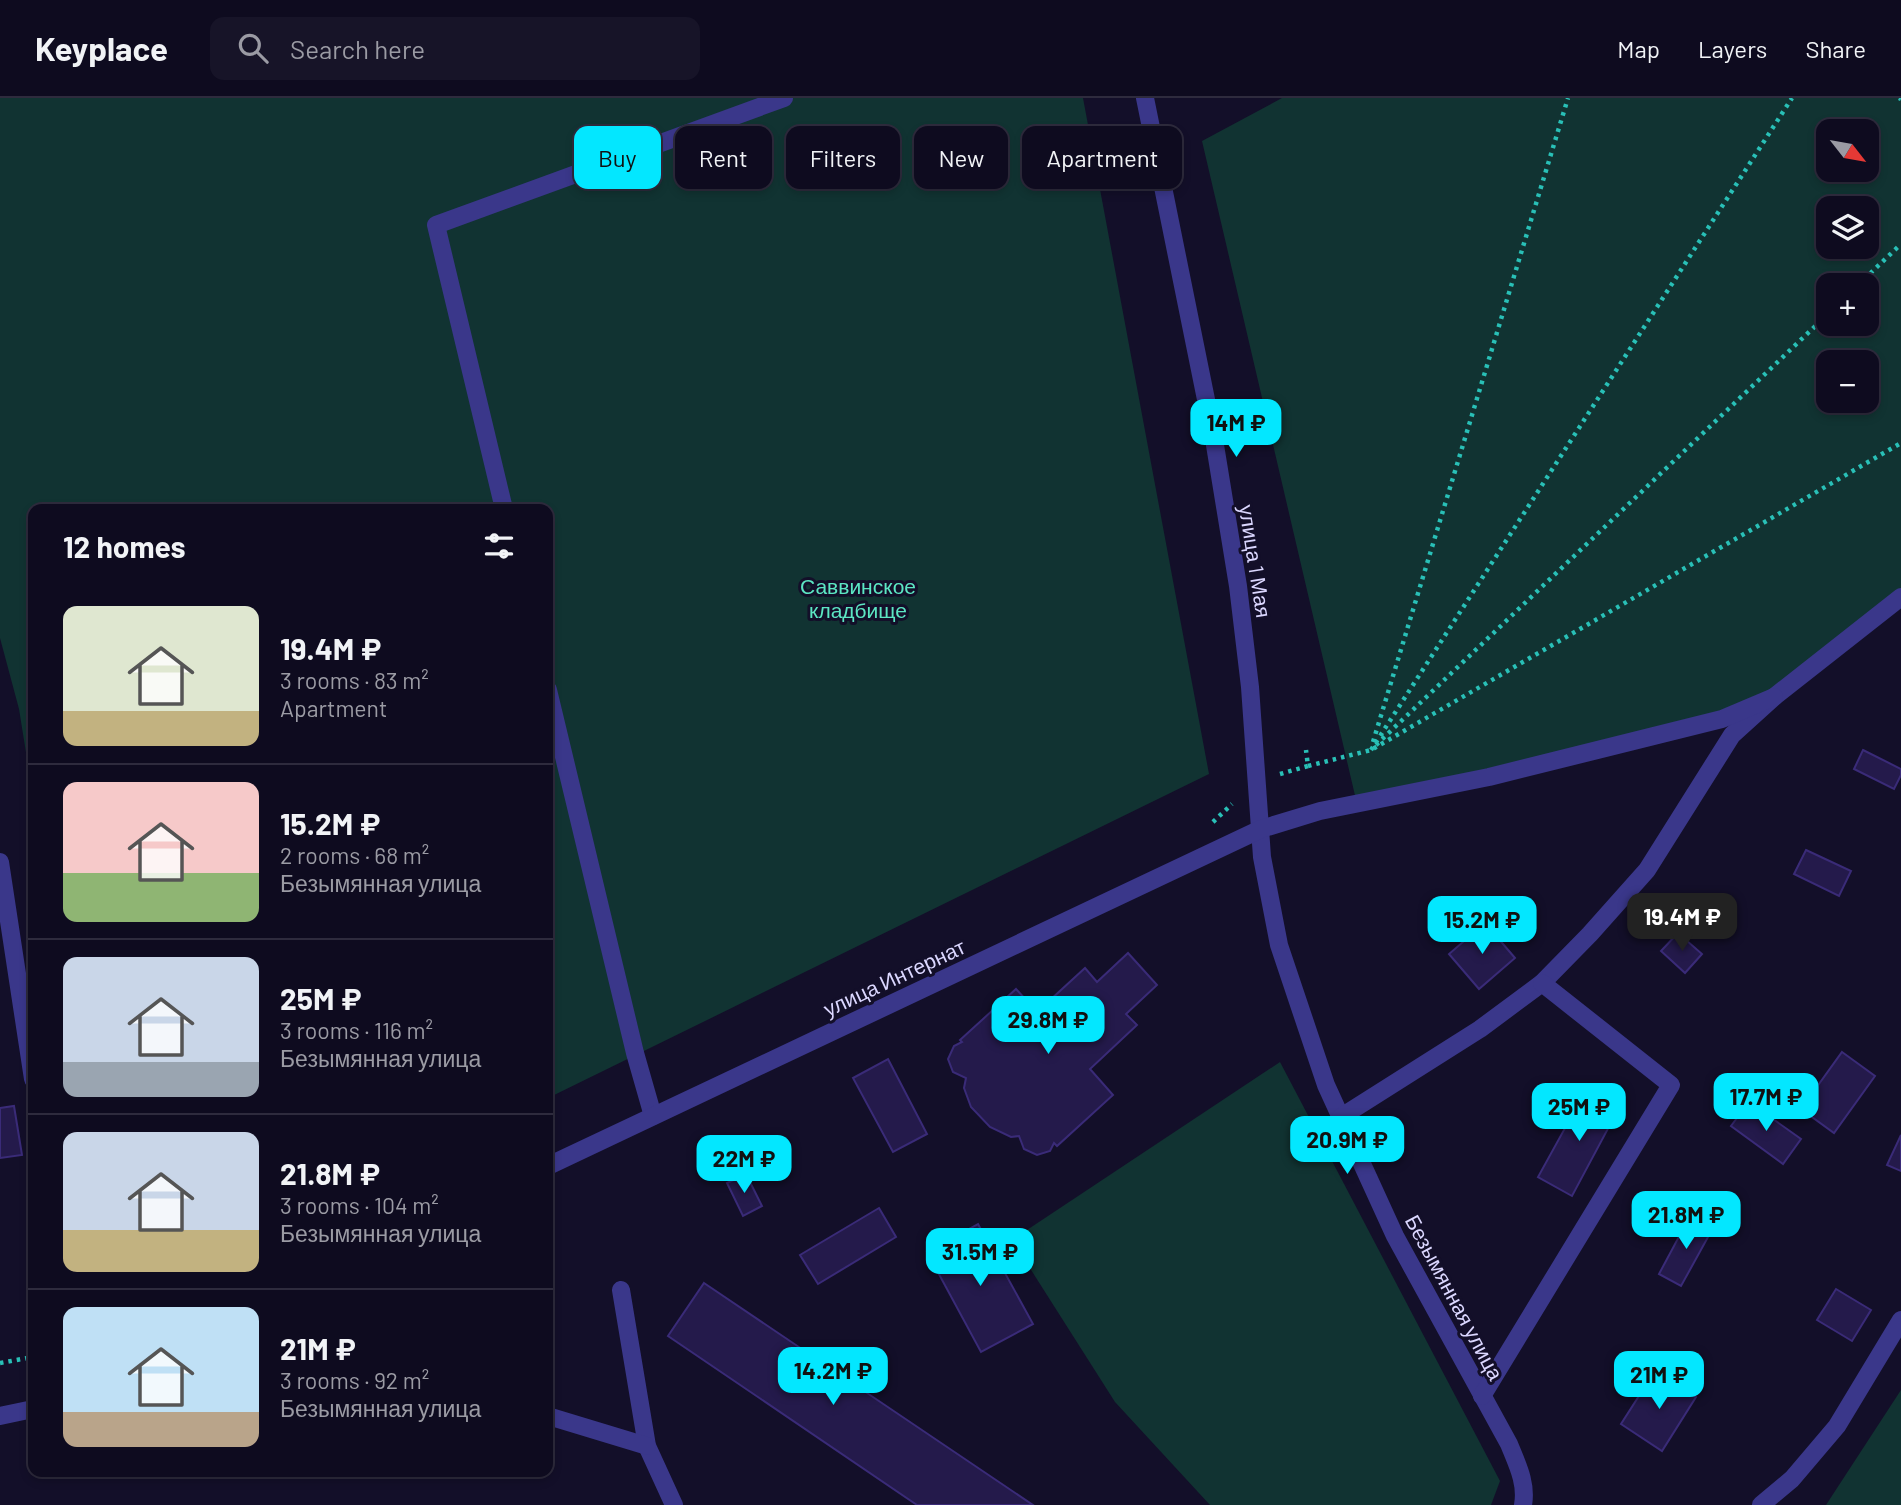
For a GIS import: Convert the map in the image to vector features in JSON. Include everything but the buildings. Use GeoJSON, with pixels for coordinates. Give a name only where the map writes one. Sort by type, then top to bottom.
{"type":"FeatureCollection","features":[{"type":"Feature","properties":{"kind":"street"},"geometry":{"type":"LineString","coordinates":[[503,504],[436,225],[784,98]]}},
{"type":"Feature","properties":{"kind":"street","name":"улица 1 Мая"},"geometry":{"type":"LineString","coordinates":[[1145,98],[1214,439],[1238,586],[1250,687],[1261,829]]}},
{"type":"Feature","properties":{"kind":"street"},"geometry":{"type":"LineString","coordinates":[[1341,1117],[1480,1029],[1542,983],[1647,870],[1732,735],[1774,697],[1901,597]]}},
{"type":"Feature","properties":{"kind":"street","name":"улица Интернат"},"geometry":{"type":"LineString","coordinates":[[553,1164],[1261,829],[1320,811],[1489,777],[1722,719],[1774,697]]}},
{"type":"Feature","properties":{"kind":"street"},"geometry":{"type":"LineString","coordinates":[[553,711],[635,1053],[653,1116]]}},
{"type":"Feature","properties":{"kind":"street","name":"Безымянная улица"},"geometry":{"type":"LineString","coordinates":[[1261,829],[1262,858],[1279,945],[1326,1084],[1395,1236],[1509,1444],[1521,1472],[1523,1505]]}},
{"type":"Feature","properties":{"kind":"street"},"geometry":{"type":"LineString","coordinates":[[0,862],[6,935],[28,1052]]}},
{"type":"Feature","properties":{"kind":"street"},"geometry":{"type":"LineString","coordinates":[[1482,1396],[1671,1085],[1542,983]]}},
{"type":"Feature","properties":{"kind":"street"},"geometry":{"type":"LineString","coordinates":[[621,1290],[647,1446],[674,1505]]}},
{"type":"Feature","properties":{"kind":"street"},"geometry":{"type":"LineString","coordinates":[[1761,1505],[1792,1479],[1837,1426],[1901,1320]]}},
{"type":"Feature","properties":{"kind":"street"},"geometry":{"type":"LineString","coordinates":[[0,1416],[28,1410]]}},
{"type":"Feature","properties":{"kind":"street"},"geometry":{"type":"LineString","coordinates":[[553,1418],[647,1446]]}},
{"type":"Feature","properties":{"kind":"path"},"geometry":{"type":"LineString","coordinates":[[1371,750],[1569,98]]}},
{"type":"Feature","properties":{"kind":"path"},"geometry":{"type":"LineString","coordinates":[[1371,750],[1792,98]]}},
{"type":"Feature","properties":{"kind":"path"},"geometry":{"type":"LineString","coordinates":[[1871,273],[1901,244]]}},
{"type":"Feature","properties":{"kind":"path"},"geometry":{"type":"LineString","coordinates":[[1371,750],[1816,325]]}},
{"type":"Feature","properties":{"kind":"path"},"geometry":{"type":"LineString","coordinates":[[1308,766],[1371,750],[1901,443]]}},
{"type":"Feature","properties":{"kind":"path"},"geometry":{"type":"LineString","coordinates":[[0,1363],[28,1358]]}},
{"type":"Feature","properties":{"kind":"green space","name":"Саввинское кладбище"},"geometry":{"type":"Polygon","coordinates":[[[0,98],[1083,98],[1088,126],[1022,126],[1022,189],[1100,189],[1209,774],[553,1096],[553,504],[28,504],[28,765],[19,709],[0,638],[0,98]]]}},
{"type":"Feature","properties":{"kind":"green space"},"geometry":{"type":"Polygon","coordinates":[[[1282,98],[1901,98],[1901,597],[1774,697],[1357,804],[1202,141],[1282,98]]]}},
{"type":"Feature","properties":{"kind":"green space"},"geometry":{"type":"Polygon","coordinates":[[[1280,1062],[1500,1481],[1491,1505],[1210,1505],[1115,1402],[1012,1240],[1280,1062]]]}},
{"type":"Feature","properties":{"kind":"green space"},"geometry":{"type":"Polygon","coordinates":[[[1901,1390],[1901,1505],[1826,1505],[1901,1390]]]}}]}
